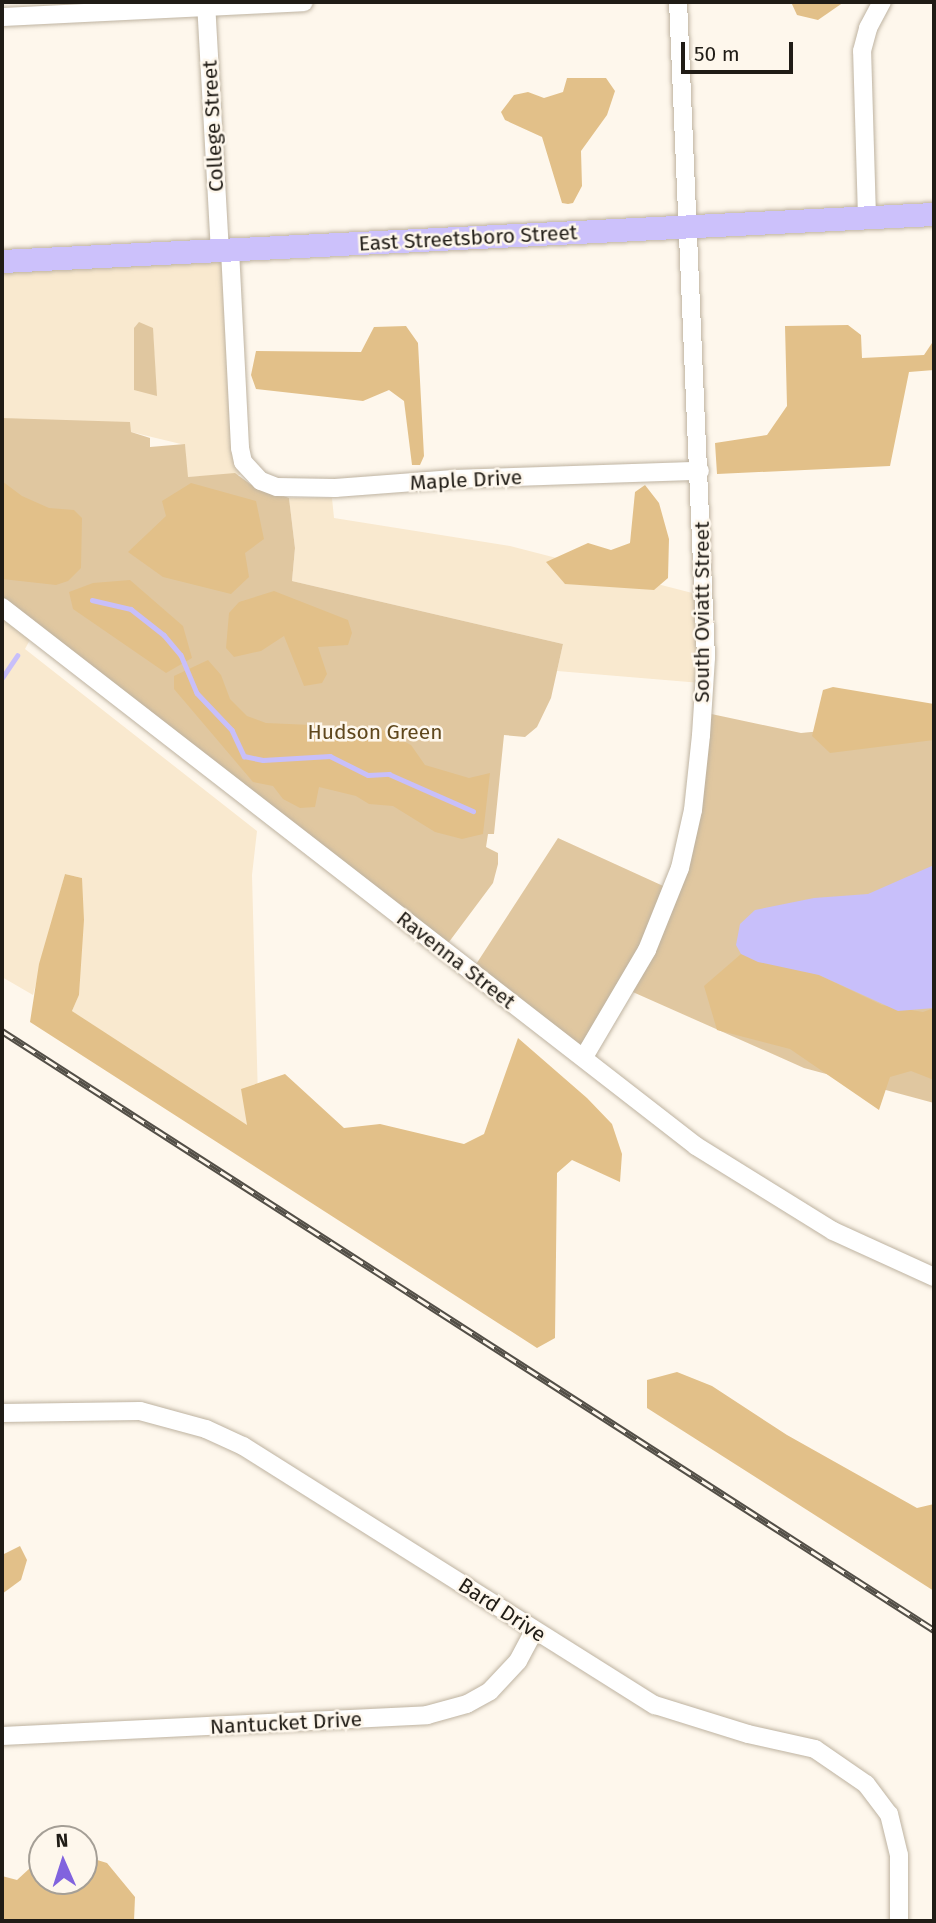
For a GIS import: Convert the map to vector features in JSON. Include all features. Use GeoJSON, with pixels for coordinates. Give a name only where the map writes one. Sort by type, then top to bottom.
{"type":"FeatureCollection","features":[{"type":"Feature","properties":{"kind":"main road","name":"East Streetsboro Street"},"geometry":{"type":"LineString","coordinates":[[2,261],[934,214]]}},
{"type":"Feature","properties":{"kind":"street"},"geometry":{"type":"LineString","coordinates":[[2,17],[206,4],[304,2]]}},
{"type":"Feature","properties":{"kind":"street","name":"South Oviatt Street"},"geometry":{"type":"LineString","coordinates":[[584,1057],[647,950],[680,868],[693,810],[706,658],[678,2]]}},
{"type":"Feature","properties":{"kind":"street"},"geometry":{"type":"LineString","coordinates":[[867,217],[862,51],[868,28],[882,2]]}},
{"type":"Feature","properties":{"kind":"street","name":"College Street"},"geometry":{"type":"LineString","coordinates":[[206,4],[243,462]]}},
{"type":"Feature","properties":{"kind":"street","name":"Maple Drive"},"geometry":{"type":"LineString","coordinates":[[243,462],[261,481],[277,487],[700,471]]}},
{"type":"Feature","properties":{"kind":"street","name":"Ravenna Street"},"geometry":{"type":"LineString","coordinates":[[2,607],[696,1146],[759,1189],[833,1231],[934,1277]]}},
{"type":"Feature","properties":{"kind":"street","name":"Bard Drive"},"geometry":{"type":"LineString","coordinates":[[2,1413],[139,1411],[206,1429],[243,1446],[655,1705],[748,1734],[815,1749],[866,1784],[889,1814],[897,1833],[899,1921]]}},
{"type":"Feature","properties":{"kind":"street","name":"Nantucket Drive"},"geometry":{"type":"LineString","coordinates":[[2,1736],[428,1715],[467,1704],[489,1691],[518,1661],[534,1631]]}},
{"type":"Feature","properties":{"kind":"shaded area"},"geometry":{"type":"Polygon","coordinates":[[[224,254],[240,475],[187,477],[185,445],[131,432],[2,418],[2,262],[224,254]]]}},
{"type":"Feature","properties":{"kind":"shaded area"},"geometry":{"type":"Polygon","coordinates":[[[289,498],[332,498],[334,518],[510,546],[700,595],[701,683],[557,671],[563,644],[292,581],[295,548],[289,498]]]}},
{"type":"Feature","properties":{"kind":"shaded area"},"geometry":{"type":"Polygon","coordinates":[[[2,607],[34,632],[25,649],[257,831],[252,875],[259,1136],[72,1011],[79,995],[82,878],[65,874],[33,995],[2,977],[2,607]]]}},
{"type":"Feature","properties":{"kind":"shaded area"},"geometry":{"type":"Polygon","coordinates":[[[934,865],[934,1008],[898,1011],[819,975],[758,962],[741,954],[736,945],[740,924],[755,910],[814,898],[868,894],[934,865]]]}},
{"type":"Feature","properties":{"kind":"green space"},"geometry":{"type":"Polygon","coordinates":[[[791,2],[844,2],[818,20],[797,15],[791,2]]]}},
{"type":"Feature","properties":{"kind":"green space"},"geometry":{"type":"Polygon","coordinates":[[[567,78],[606,78],[615,91],[607,115],[581,151],[582,186],[573,203],[568,204],[562,203],[542,137],[505,120],[501,112],[514,95],[528,92],[544,98],[563,92],[567,78]]]}},
{"type":"Feature","properties":{"kind":"green space"},"geometry":{"type":"Polygon","coordinates":[[[139,322],[153,328],[157,396],[134,390],[134,328],[139,322]]]}},
{"type":"Feature","properties":{"kind":"green space"},"geometry":{"type":"Polygon","coordinates":[[[848,325],[861,335],[862,358],[924,355],[934,340],[934,370],[909,372],[890,466],[717,474],[715,443],[767,435],[787,406],[785,326],[848,325]]]}},
{"type":"Feature","properties":{"kind":"green space"},"geometry":{"type":"Polygon","coordinates":[[[406,326],[418,343],[424,456],[420,465],[412,465],[404,401],[389,390],[363,401],[256,389],[251,375],[256,351],[361,352],[374,327],[406,326]]]}},
{"type":"Feature","properties":{"kind":"green space","name":"Hudson Green"},"geometry":{"type":"Polygon","coordinates":[[[2,418],[130,422],[131,432],[150,438],[150,447],[185,444],[188,477],[235,473],[250,484],[289,498],[295,548],[292,581],[563,644],[551,698],[537,727],[525,737],[504,735],[494,834],[488,834],[486,847],[498,853],[493,883],[443,950],[2,606],[2,418]]]}},
{"type":"Feature","properties":{"kind":"green space"},"geometry":{"type":"Polygon","coordinates":[[[2,481],[22,496],[49,508],[74,510],[82,518],[81,568],[68,581],[56,585],[2,579],[2,481]]]}},
{"type":"Feature","properties":{"kind":"green space"},"geometry":{"type":"Polygon","coordinates":[[[191,483],[256,501],[264,539],[245,553],[249,577],[231,594],[163,577],[128,552],[166,516],[162,501],[191,483]]]}},
{"type":"Feature","properties":{"kind":"green space"},"geometry":{"type":"Polygon","coordinates":[[[645,485],[659,503],[669,539],[668,578],[654,590],[565,584],[546,562],[588,543],[611,550],[630,543],[635,492],[645,485]]]}},
{"type":"Feature","properties":{"kind":"green space"},"geometry":{"type":"Polygon","coordinates":[[[130,580],[183,626],[192,658],[166,673],[73,609],[69,592],[93,583],[130,580]]]}},
{"type":"Feature","properties":{"kind":"green space"},"geometry":{"type":"Polygon","coordinates":[[[274,591],[348,620],[352,633],[348,645],[318,647],[327,674],[322,683],[304,686],[284,636],[261,651],[234,657],[226,648],[229,613],[239,602],[274,591]]]}},
{"type":"Feature","properties":{"kind":"green space"},"geometry":{"type":"Polygon","coordinates":[[[208,660],[221,675],[230,699],[247,716],[266,723],[379,728],[411,745],[425,765],[469,778],[490,773],[483,834],[462,839],[435,832],[393,806],[369,804],[356,796],[319,787],[315,807],[300,808],[283,799],[273,786],[253,782],[174,689],[174,676],[208,660]]]}},
{"type":"Feature","properties":{"kind":"green space"},"geometry":{"type":"Polygon","coordinates":[[[833,687],[934,704],[934,740],[830,753],[812,736],[823,690],[833,687]]]}},
{"type":"Feature","properties":{"kind":"green space"},"geometry":{"type":"Polygon","coordinates":[[[702,712],[801,733],[934,720],[934,1103],[804,1068],[626,989],[584,1057],[471,972],[558,838],[672,890],[702,712]]]}},
{"type":"Feature","properties":{"kind":"green space"},"geometry":{"type":"Polygon","coordinates":[[[65,874],[82,878],[84,920],[79,995],[72,1011],[247,1125],[241,1089],[285,1074],[344,1128],[380,1124],[464,1144],[484,1134],[518,1038],[587,1098],[612,1124],[622,1154],[620,1182],[572,1160],[557,1173],[555,1338],[537,1348],[30,1022],[39,964],[65,874]]]}},
{"type":"Feature","properties":{"kind":"green space"},"geometry":{"type":"Polygon","coordinates":[[[741,954],[819,975],[882,1005],[923,1012],[934,1008],[934,1080],[911,1071],[890,1077],[879,1110],[790,1049],[717,1030],[704,986],[741,954]]]}},
{"type":"Feature","properties":{"kind":"green space"},"geometry":{"type":"Polygon","coordinates":[[[677,1372],[712,1386],[787,1435],[917,1508],[934,1504],[934,1591],[647,1408],[647,1380],[677,1372]]]}},
{"type":"Feature","properties":{"kind":"green space"},"geometry":{"type":"Polygon","coordinates":[[[20,1546],[27,1560],[21,1580],[2,1594],[2,1555],[20,1546]]]}},
{"type":"Feature","properties":{"kind":"green space"},"geometry":{"type":"Polygon","coordinates":[[[98,1860],[107,1863],[135,1897],[134,1921],[2,1921],[2,1876],[17,1880],[28,1870],[28,1895],[98,1895],[98,1860]]]}},
{"type":"Feature","properties":{"kind":"waterway"},"geometry":{"type":"LineString","coordinates":[[92,600],[131,609],[164,635],[181,655],[197,693],[232,730],[244,756],[263,760],[330,756],[368,775],[389,774],[473,811]]}},
{"type":"Feature","properties":{"kind":"waterway"},"geometry":{"type":"LineString","coordinates":[[2,678],[17,656]]}},
{"type":"Feature","properties":{"kind":"railway"},"geometry":{"type":"LineString","coordinates":[[2,1031],[934,1630]]}}]}
